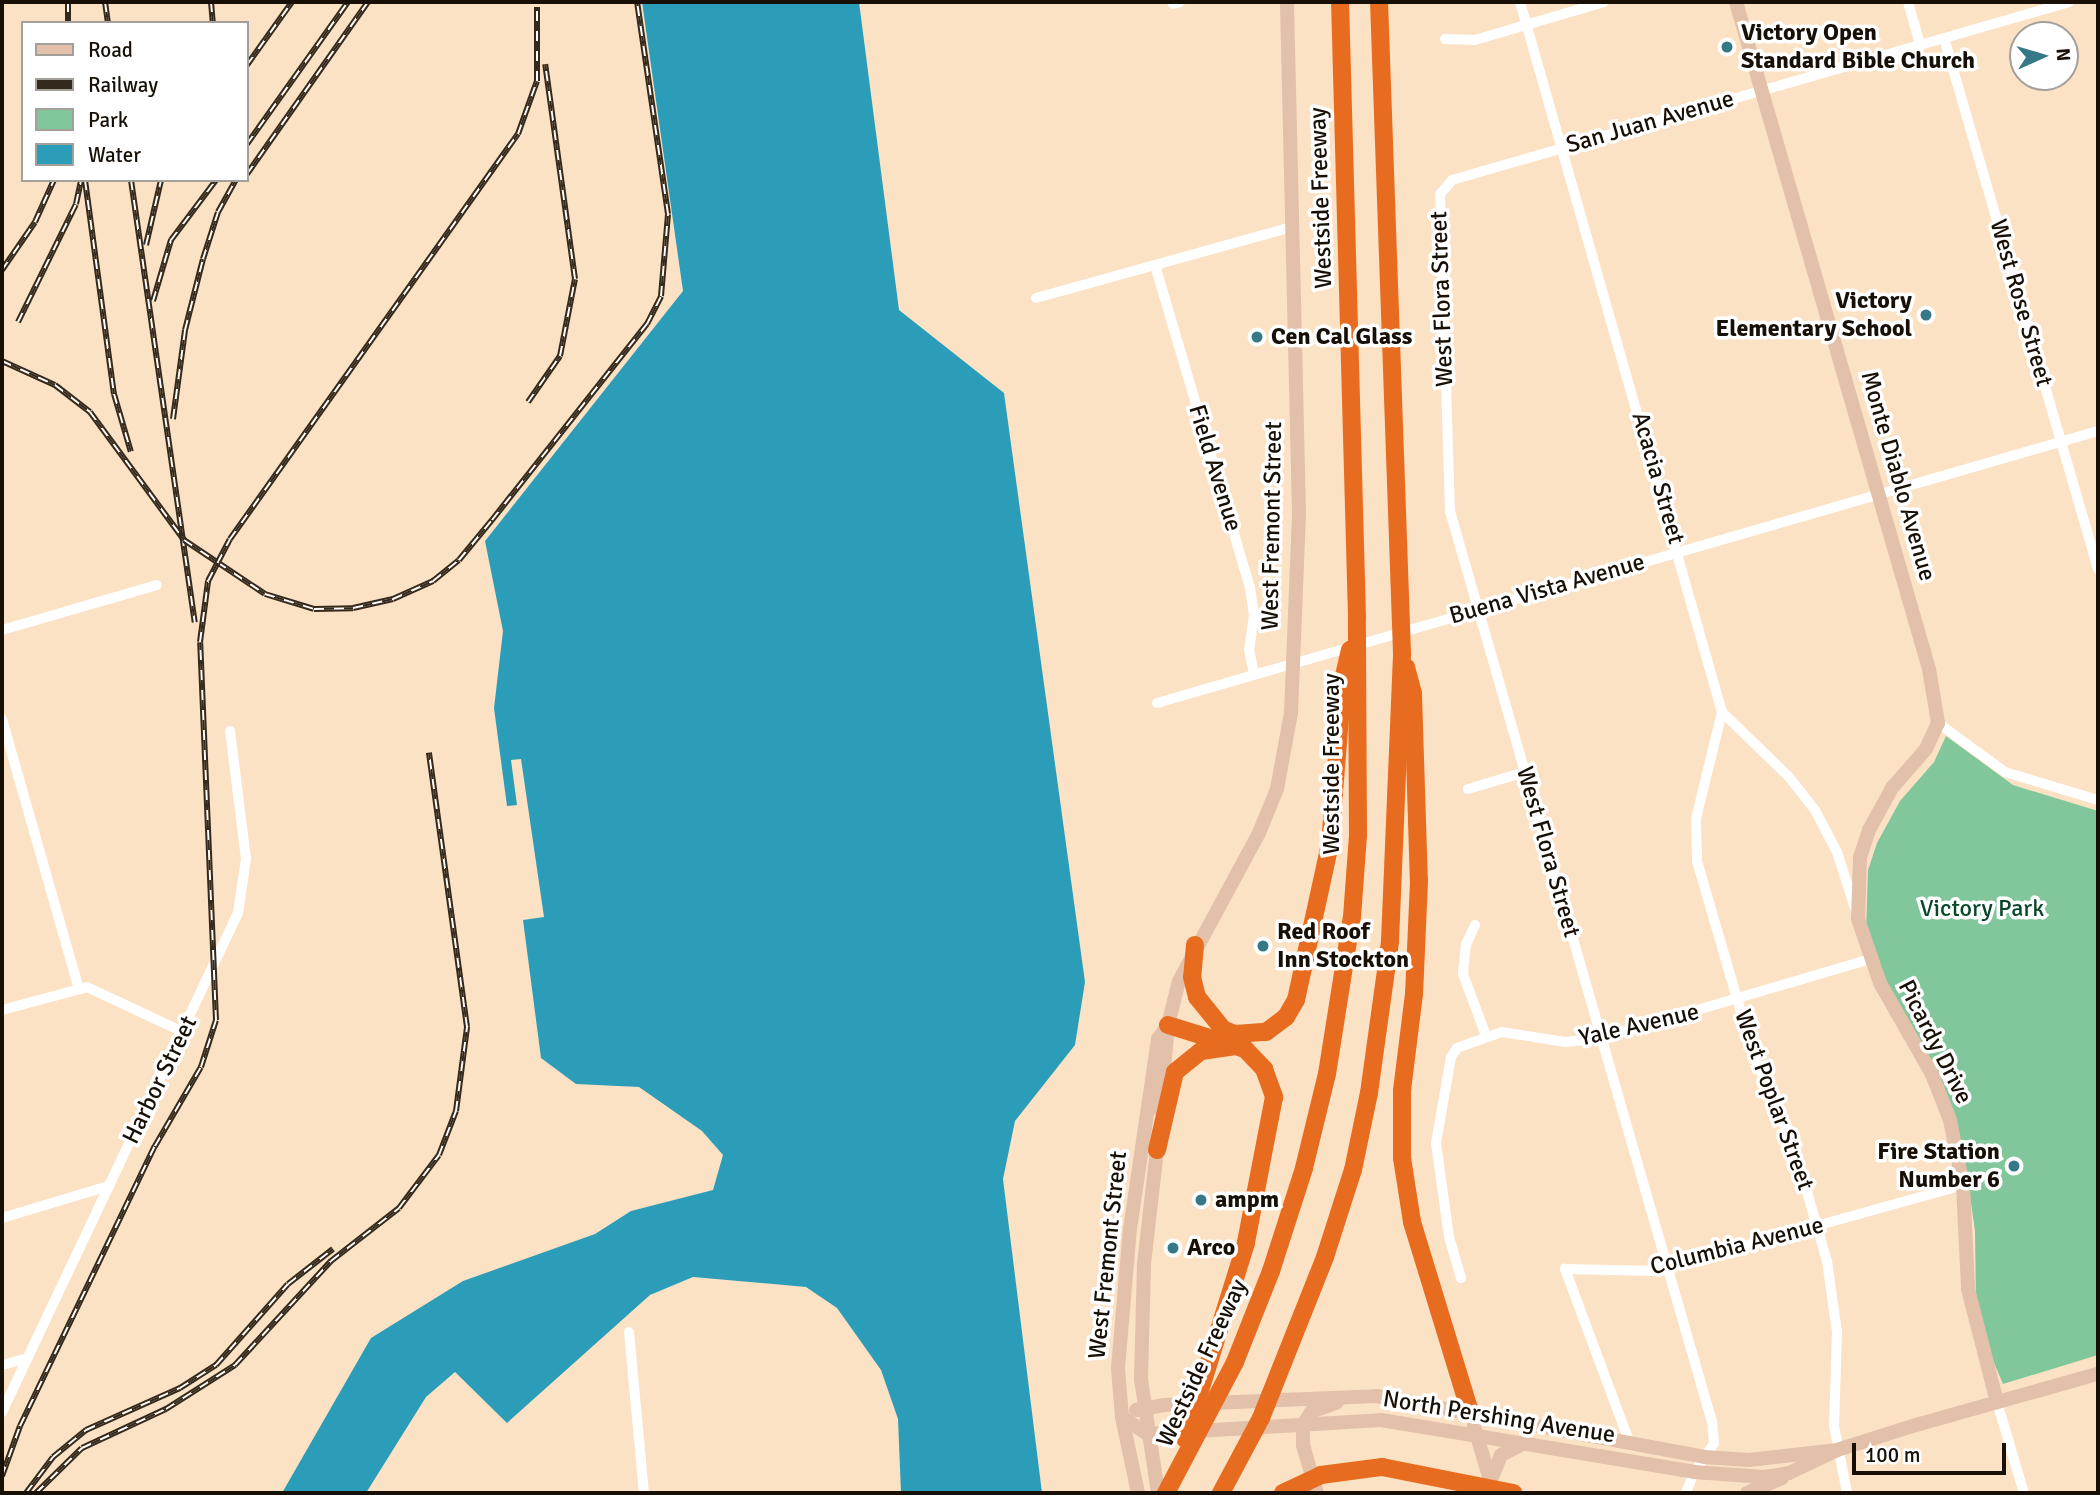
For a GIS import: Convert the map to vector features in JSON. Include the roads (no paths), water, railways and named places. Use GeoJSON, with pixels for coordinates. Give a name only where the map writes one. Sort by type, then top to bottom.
{"type":"FeatureCollection","features":[{"type":"Feature","properties":{"kind":"highway","name":"Westside Freeway"},"geometry":{"type":"LineString","coordinates":[[1164,1492],[1248,1334],[1304,1168],[1343,986],[1358,835],[1351,670],[1357,620],[1340,2]]}},
{"type":"Feature","properties":{"kind":"highway"},"geometry":{"type":"LineString","coordinates":[[1221,1493],[1261,1418],[1294,1336],[1353,1170],[1371,1081],[1391,941],[1402,653],[1379,2]]}},
{"type":"Feature","properties":{"kind":"highway"},"geometry":{"type":"LineString","coordinates":[[1402,653],[1413,694],[1419,881],[1414,994],[1402,1091],[1402,1158],[1412,1223],[1469,1412]]}},
{"type":"Feature","properties":{"kind":"highway"},"geometry":{"type":"LineString","coordinates":[[1169,1020],[1222,1028],[1235,1034],[1266,1032],[1286,1017],[1296,1000],[1330,844],[1351,670]]}},
{"type":"Feature","properties":{"kind":"highway"},"geometry":{"type":"LineString","coordinates":[[1195,945],[1192,976],[1197,997],[1222,1028]]}},
{"type":"Feature","properties":{"kind":"highway"},"geometry":{"type":"LineString","coordinates":[[1164,1492],[1223,1325],[1258,1197],[1273,1110],[1268,1077],[1245,1049],[1169,1020]]}},
{"type":"Feature","properties":{"kind":"highway"},"geometry":{"type":"LineString","coordinates":[[1157,1150],[1175,1072],[1182,1062],[1214,1047],[1245,1049]]}},
{"type":"Feature","properties":{"kind":"highway"},"geometry":{"type":"LineString","coordinates":[[1283,1493],[1321,1475],[1354,1468],[1411,1470],[1513,1493]]}},
{"type":"Feature","properties":{"kind":"street","name":"West Fremont Street"},"geometry":{"type":"LineString","coordinates":[[1138,1493],[1122,1416],[1118,1368],[1139,1168],[1158,1039],[1169,1020],[1195,945],[1256,840],[1277,789],[1291,713],[1299,513],[1287,2]]}},
{"type":"Feature","properties":{"kind":"street","name":"Acacia Street"},"geometry":{"type":"LineString","coordinates":[[1520,2],[1679,551],[1722,712]]}},
{"type":"Feature","properties":{"kind":"street"},"geometry":{"type":"LineString","coordinates":[[1445,39],[1475,40],[1604,2]]}},
{"type":"Feature","properties":{"kind":"street","name":"Monte Diablo Avenue"},"geometry":{"type":"LineString","coordinates":[[1737,2],[1929,669],[1938,723]]}},
{"type":"Feature","properties":{"kind":"street"},"geometry":{"type":"LineString","coordinates":[[1908,2],[1920,44]]}},
{"type":"Feature","properties":{"kind":"street","name":"San Juan Avenue"},"geometry":{"type":"LineString","coordinates":[[1440,194],[1452,180],[2069,2]]}},
{"type":"Feature","properties":{"kind":"street","name":"West Rose Street"},"geometry":{"type":"LineString","coordinates":[[1944,38],[2098,569]]}},
{"type":"Feature","properties":{"kind":"street","name":"West Flora Street"},"geometry":{"type":"LineString","coordinates":[[1440,194],[1448,498],[1712,1422],[1714,1443],[1693,1472],[1686,1493]]}},
{"type":"Feature","properties":{"kind":"street"},"geometry":{"type":"LineString","coordinates":[[1036,298],[1292,226]]}},
{"type":"Feature","properties":{"kind":"street","name":"Field Avenue"},"geometry":{"type":"LineString","coordinates":[[1155,265],[1250,586],[1254,615],[1249,650],[1254,673]]}},
{"type":"Feature","properties":{"kind":"street","name":"Buena Vista Avenue"},"geometry":{"type":"LineString","coordinates":[[1157,703],[1478,608],[2098,431]]}},
{"type":"Feature","properties":{"kind":"street"},"geometry":{"type":"LineString","coordinates":[[2,630],[157,585]]}},
{"type":"Feature","properties":{"kind":"street"},"geometry":{"type":"LineString","coordinates":[[1722,712],[1789,777],[1815,810],[1837,852],[1858,919]]}},
{"type":"Feature","properties":{"kind":"street","name":"West Poplar Street"},"geometry":{"type":"LineString","coordinates":[[1722,712],[1714,757],[1696,819],[1695,845],[1753,1054],[1794,1147],[1817,1226],[1838,1332],[1837,1450],[1847,1493]]}},
{"type":"Feature","properties":{"kind":"street"},"geometry":{"type":"LineString","coordinates":[[2,719],[79,989]]}},
{"type":"Feature","properties":{"kind":"street"},"geometry":{"type":"LineString","coordinates":[[1938,723],[2005,772],[2029,783],[2098,800]]}},
{"type":"Feature","properties":{"kind":"street","name":"Picardy Drive"},"geometry":{"type":"LineString","coordinates":[[1938,723],[1926,749],[1892,788],[1869,830],[1860,858],[1858,919],[1870,959],[1931,1074],[1950,1120],[1963,1185],[1968,1289],[1997,1402]]}},
{"type":"Feature","properties":{"kind":"street","name":"Harbor Street"},"geometry":{"type":"LineString","coordinates":[[2,1412],[24,1359],[230,934],[244,884],[244,838],[230,731]]}},
{"type":"Feature","properties":{"kind":"street"},"geometry":{"type":"LineString","coordinates":[[1468,789],[1525,772]]}},
{"type":"Feature","properties":{"kind":"street"},"geometry":{"type":"LineString","coordinates":[[1461,1278],[1449,1237],[1437,1132],[1451,1057],[1463,1045],[1486,1037],[1463,974],[1466,944],[1475,925]]}},
{"type":"Feature","properties":{"kind":"street","name":"Yale Avenue"},"geometry":{"type":"LineString","coordinates":[[1486,1037],[1502,1032],[1565,1042],[1602,1038],[1870,959]]}},
{"type":"Feature","properties":{"kind":"street"},"geometry":{"type":"LineString","coordinates":[[2,1010],[87,987],[183,1032]]}},
{"type":"Feature","properties":{"kind":"street","name":"West Fremont Street"},"geometry":{"type":"LineString","coordinates":[[1164,1492],[1147,1434],[1143,1407],[1144,1276],[1169,1020]]}},
{"type":"Feature","properties":{"kind":"street"},"geometry":{"type":"LineString","coordinates":[[1139,1168],[1153,1192]]}},
{"type":"Feature","properties":{"kind":"street","name":"Columbia Avenue"},"geometry":{"type":"LineString","coordinates":[[1629,1441],[1565,1269],[1669,1268],[1963,1185]]}},
{"type":"Feature","properties":{"kind":"street"},"geometry":{"type":"LineString","coordinates":[[2,1218],[109,1186]]}},
{"type":"Feature","properties":{"kind":"street"},"geometry":{"type":"LineString","coordinates":[[629,1332],[644,1493]]}},
{"type":"Feature","properties":{"kind":"street"},"geometry":{"type":"LineString","coordinates":[[2,1365],[24,1359]]}},
{"type":"Feature","properties":{"kind":"street","name":"North Pershing Avenue"},"geometry":{"type":"LineString","coordinates":[[1147,1434],[1381,1420],[1476,1433],[1739,1478],[1789,1473],[1837,1450],[2098,1374]]}},
{"type":"Feature","properties":{"kind":"street"},"geometry":{"type":"LineString","coordinates":[[1317,1493],[1303,1445],[1303,1424],[1318,1408],[1354,1396]]}},
{"type":"Feature","properties":{"kind":"street","name":"North Pershing Avenue"},"geometry":{"type":"LineString","coordinates":[[1122,1416],[1143,1407],[1354,1396],[1407,1399],[1704,1457],[1749,1460],[1837,1450]]}},
{"type":"Feature","properties":{"kind":"street"},"geometry":{"type":"LineString","coordinates":[[1997,1402],[2024,1493]]}},
{"type":"Feature","properties":{"kind":"street"},"geometry":{"type":"LineString","coordinates":[[1469,1412],[1493,1487]]}},
{"type":"Feature","properties":{"kind":"street"},"geometry":{"type":"LineString","coordinates":[[1122,1416],[1147,1434]]}},
{"type":"Feature","properties":{"kind":"street"},"geometry":{"type":"LineString","coordinates":[[1549,1446],[1563,1440],[1610,1448],[1629,1441]]}},
{"type":"Feature","properties":{"kind":"street"},"geometry":{"type":"LineString","coordinates":[[1493,1487],[1501,1455],[1526,1442]]}},
{"type":"Feature","properties":{"kind":"street"},"geometry":{"type":"LineString","coordinates":[[1747,1493],[1789,1473]]}},
{"type":"Feature","properties":{"kind":"water"},"geometry":{"type":"Polygon","coordinates":[[[642,2],[859,2],[899,310],[1004,393],[1085,982],[1075,1045],[1015,1121],[1003,1179],[1042,1493],[901,1493],[898,1419],[881,1370],[837,1308],[806,1287],[693,1277],[650,1295],[507,1423],[455,1372],[426,1397],[366,1493],[282,1493],[371,1338],[463,1281],[595,1234],[631,1211],[713,1190],[723,1155],[702,1131],[639,1087],[576,1084],[541,1058],[523,920],[544,917],[521,759],[511,760],[517,805],[507,806],[494,708],[503,631],[485,541],[683,291],[642,2]]]}},
{"type":"Feature","properties":{"kind":"railway"},"geometry":{"type":"LineString","coordinates":[[68,2],[68,21]]}},
{"type":"Feature","properties":{"kind":"railway"},"geometry":{"type":"LineString","coordinates":[[105,2],[108,21]]}},
{"type":"Feature","properties":{"kind":"railway"},"geometry":{"type":"LineString","coordinates":[[211,2],[213,21]]}},
{"type":"Feature","properties":{"kind":"railway"},"geometry":{"type":"LineString","coordinates":[[248,64],[292,2]]}},
{"type":"Feature","properties":{"kind":"railway"},"geometry":{"type":"LineString","coordinates":[[248,143],[348,2]]}},
{"type":"Feature","properties":{"kind":"railway"},"geometry":{"type":"LineString","coordinates":[[248,173],[368,2]]}},
{"type":"Feature","properties":{"kind":"railway"},"geometry":{"type":"LineString","coordinates":[[2,361],[55,385],[90,412],[184,540],[265,594],[314,609],[353,608],[393,599],[433,581],[459,560],[492,520],[647,324],[661,296],[668,214],[637,2]]}},
{"type":"Feature","properties":{"kind":"railway"},"geometry":{"type":"LineString","coordinates":[[2,1476],[20,1426],[155,1146],[201,1067],[216,1020],[200,642],[208,581],[230,539],[518,134],[537,81],[537,7]]}},
{"type":"Feature","properties":{"kind":"railway"},"geometry":{"type":"LineString","coordinates":[[528,402],[560,356],[575,279],[545,64]]}},
{"type":"Feature","properties":{"kind":"railway"},"geometry":{"type":"LineString","coordinates":[[2,270],[35,222],[53,182]]}},
{"type":"Feature","properties":{"kind":"railway"},"geometry":{"type":"LineString","coordinates":[[18,322],[76,204],[81,182]]}},
{"type":"Feature","properties":{"kind":"railway"},"geometry":{"type":"LineString","coordinates":[[85,182],[114,394],[131,452]]}},
{"type":"Feature","properties":{"kind":"railway"},"geometry":{"type":"LineString","coordinates":[[131,182],[195,622]]}},
{"type":"Feature","properties":{"kind":"railway"},"geometry":{"type":"LineString","coordinates":[[146,245],[161,182]]}},
{"type":"Feature","properties":{"kind":"railway"},"geometry":{"type":"LineString","coordinates":[[153,301],[171,240],[214,182]]}},
{"type":"Feature","properties":{"kind":"railway"},"geometry":{"type":"LineString","coordinates":[[173,419],[185,330],[203,259],[218,212],[235,182]]}},
{"type":"Feature","properties":{"kind":"railway"},"geometry":{"type":"LineString","coordinates":[[36,1493],[82,1448],[166,1409],[235,1365],[331,1261],[399,1208],[439,1155],[456,1111],[467,1027],[429,753]]}},
{"type":"Feature","properties":{"kind":"railway"},"geometry":{"type":"LineString","coordinates":[[26,1493],[53,1457],[86,1430],[180,1388],[216,1365],[288,1284],[333,1249]]}},
{"type":"Feature","properties":{"kind":"place","name":"Victory Open Standard Bible Church"},"geometry":{"type":"Point","coordinates":[1727,47]}},
{"type":"Feature","properties":{"kind":"place","name":"Victory Elementary School"},"geometry":{"type":"Point","coordinates":[1926,315]}},
{"type":"Feature","properties":{"kind":"place","name":"Cen Cal Glass"},"geometry":{"type":"Point","coordinates":[1257,337]}},
{"type":"Feature","properties":{"kind":"place","name":"Red Roof Inn Stockton"},"geometry":{"type":"Point","coordinates":[1263,946]}},
{"type":"Feature","properties":{"kind":"place","name":"Fire Station Number 6"},"geometry":{"type":"Point","coordinates":[2014,1166]}},
{"type":"Feature","properties":{"kind":"place","name":"ampm"},"geometry":{"type":"Point","coordinates":[1201,1200]}},
{"type":"Feature","properties":{"kind":"place","name":"Arco"},"geometry":{"type":"Point","coordinates":[1173,1248]}},
{"type":"Feature","properties":{"kind":"park label","name":"Victory Park"},"geometry":{"type":"Point","coordinates":[1982,909]}}]}
